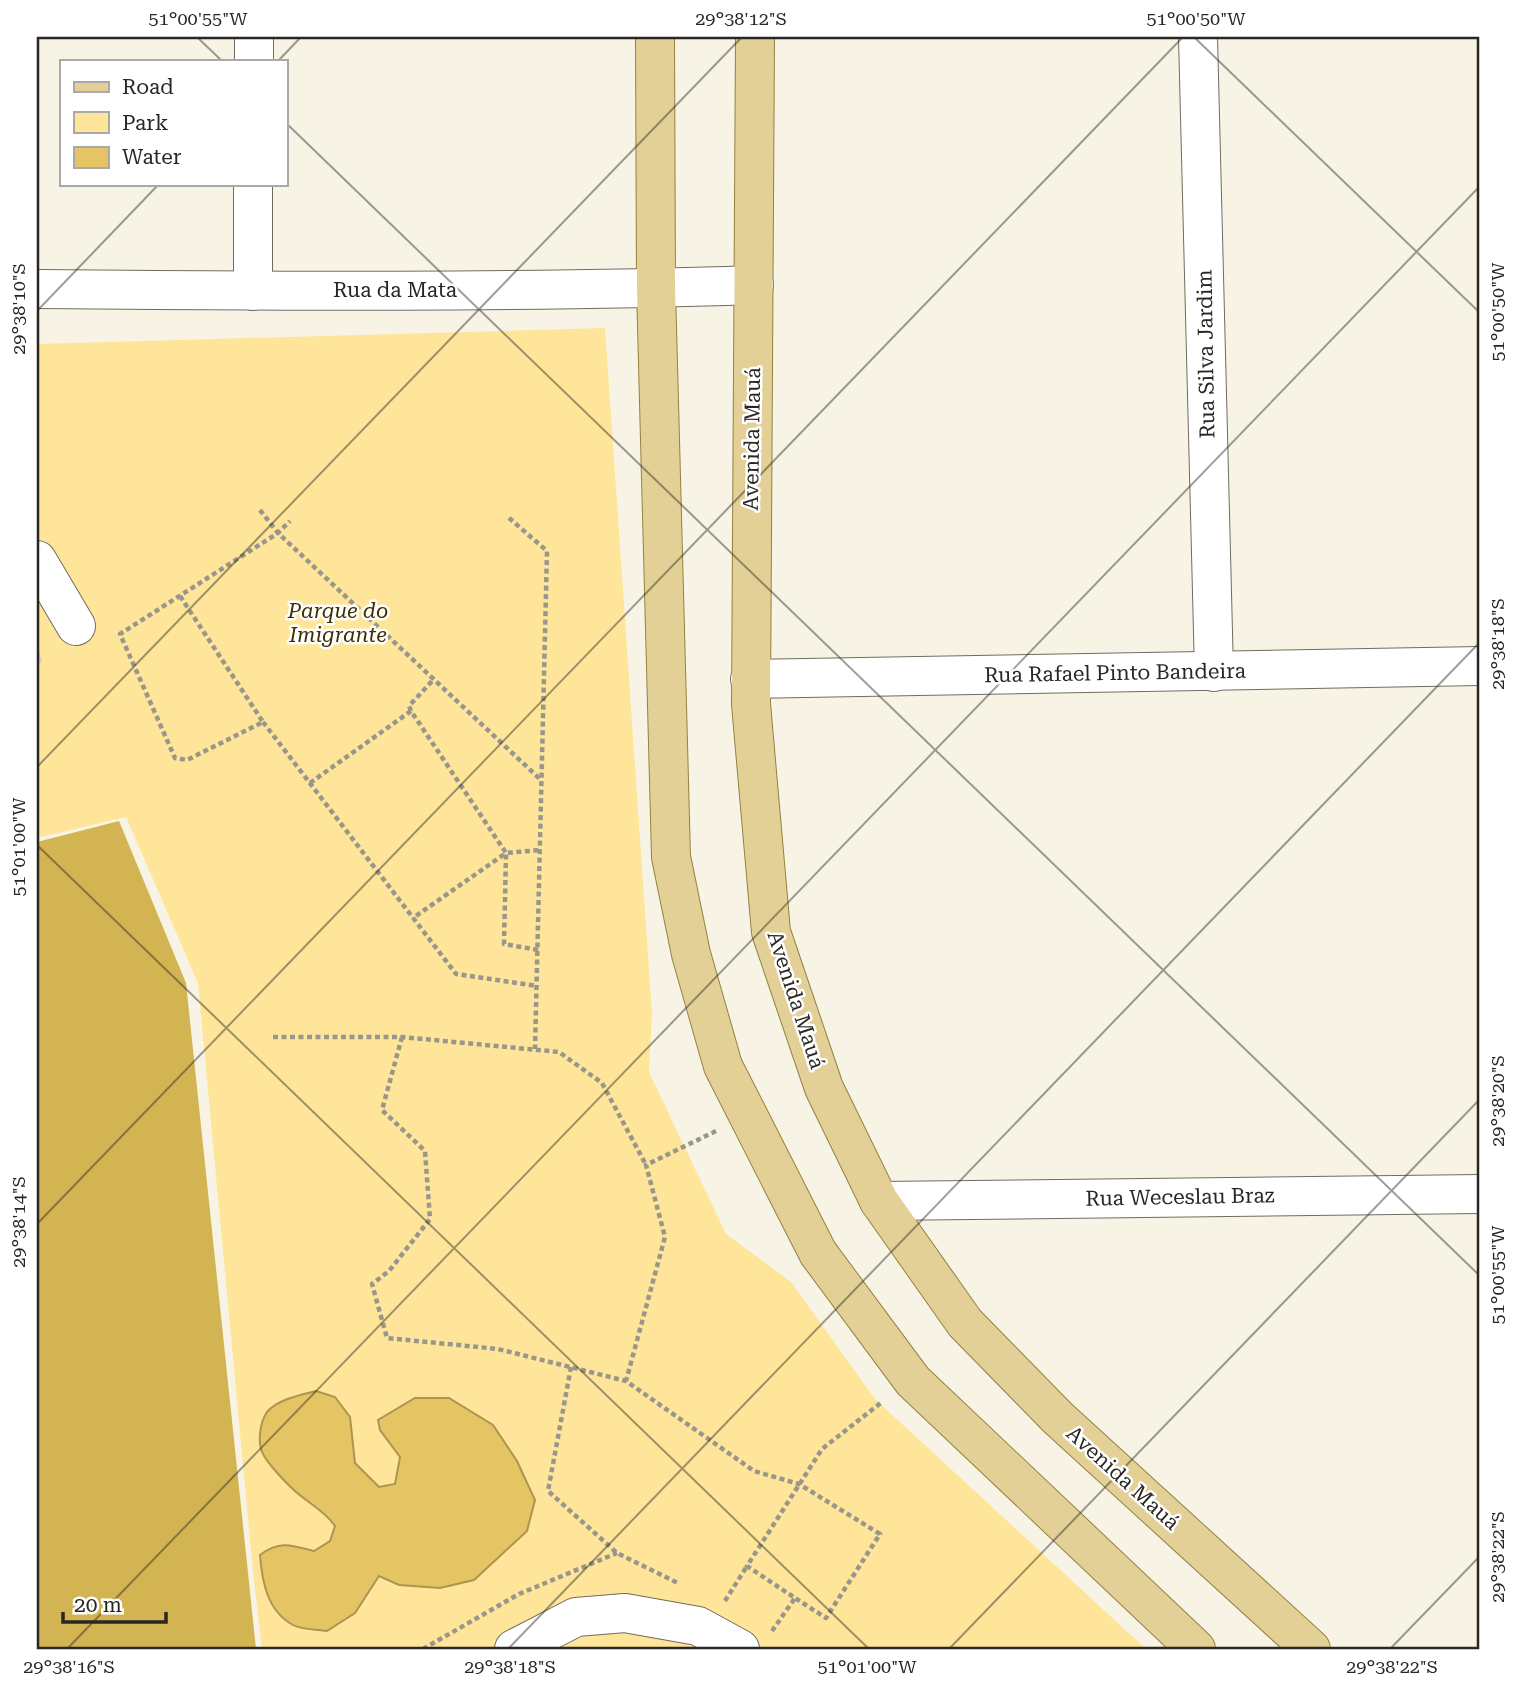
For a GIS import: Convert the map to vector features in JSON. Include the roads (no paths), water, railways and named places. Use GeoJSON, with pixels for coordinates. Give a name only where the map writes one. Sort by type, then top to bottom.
{"type":"FeatureCollection","features":[{"type":"Feature","properties":{"kind":"main road"},"geometry":{"type":"LineString","coordinates":[[656,37],[656,288],[671,857],[691,954],[719,1053],[747,1117],[818,1253],[914,1381],[1196,1649]]}},
{"type":"Feature","properties":{"kind":"main road","name":"Avenida Mauá"},"geometry":{"type":"LineString","coordinates":[[755,37],[750,679],[771,932],[824,1088],[879,1201],[972,1329],[1058,1418],[1311,1649]]}},
{"type":"Feature","properties":{"kind":"street"},"geometry":{"type":"LineString","coordinates":[[254,37],[254,60]]}},
{"type":"Feature","properties":{"kind":"street","name":"Rua Silva Jardim"},"geometry":{"type":"LineString","coordinates":[[1198,37],[1214,672]]}},
{"type":"Feature","properties":{"kind":"street"},"geometry":{"type":"LineString","coordinates":[[253,186],[253,291]]}},
{"type":"Feature","properties":{"kind":"street","name":"Rua da Mata"},"geometry":{"type":"LineString","coordinates":[[37,289],[253,291],[754,285]]}},
{"type":"Feature","properties":{"kind":"street"},"geometry":{"type":"LineString","coordinates":[[37,560],[76,626]]}},
{"type":"Feature","properties":{"kind":"street","name":"Rua Rafael Pinto Bandeira"},"geometry":{"type":"LineString","coordinates":[[750,679],[1480,666]]}},
{"type":"Feature","properties":{"kind":"street","name":"Rua Weceslau Braz"},"geometry":{"type":"LineString","coordinates":[[879,1201],[1480,1194]]}},
{"type":"Feature","properties":{"kind":"street"},"geometry":{"type":"LineString","coordinates":[[514,1649],[576,1617],[625,1613],[698,1626],[753,1644]]}},
{"type":"Feature","properties":{"kind":"water"},"geometry":{"type":"Polygon","coordinates":[[[316,1391],[335,1397],[350,1417],[355,1463],[379,1487],[395,1484],[400,1457],[380,1430],[378,1420],[415,1398],[449,1398],[493,1425],[517,1461],[535,1500],[527,1531],[474,1580],[440,1588],[399,1585],[379,1576],[355,1613],[327,1631],[293,1625],[277,1612],[272,1604],[264,1585],[260,1555],[280,1546],[314,1551],[330,1541],[335,1526],[321,1511],[291,1488],[269,1463],[261,1449],[260,1433],[267,1412],[277,1404],[316,1391]]]}},
{"type":"Feature","properties":{"kind":"park label","name":"Parque do Imigrante"},"geometry":{"type":"Point","coordinates":[338,623]}}]}
